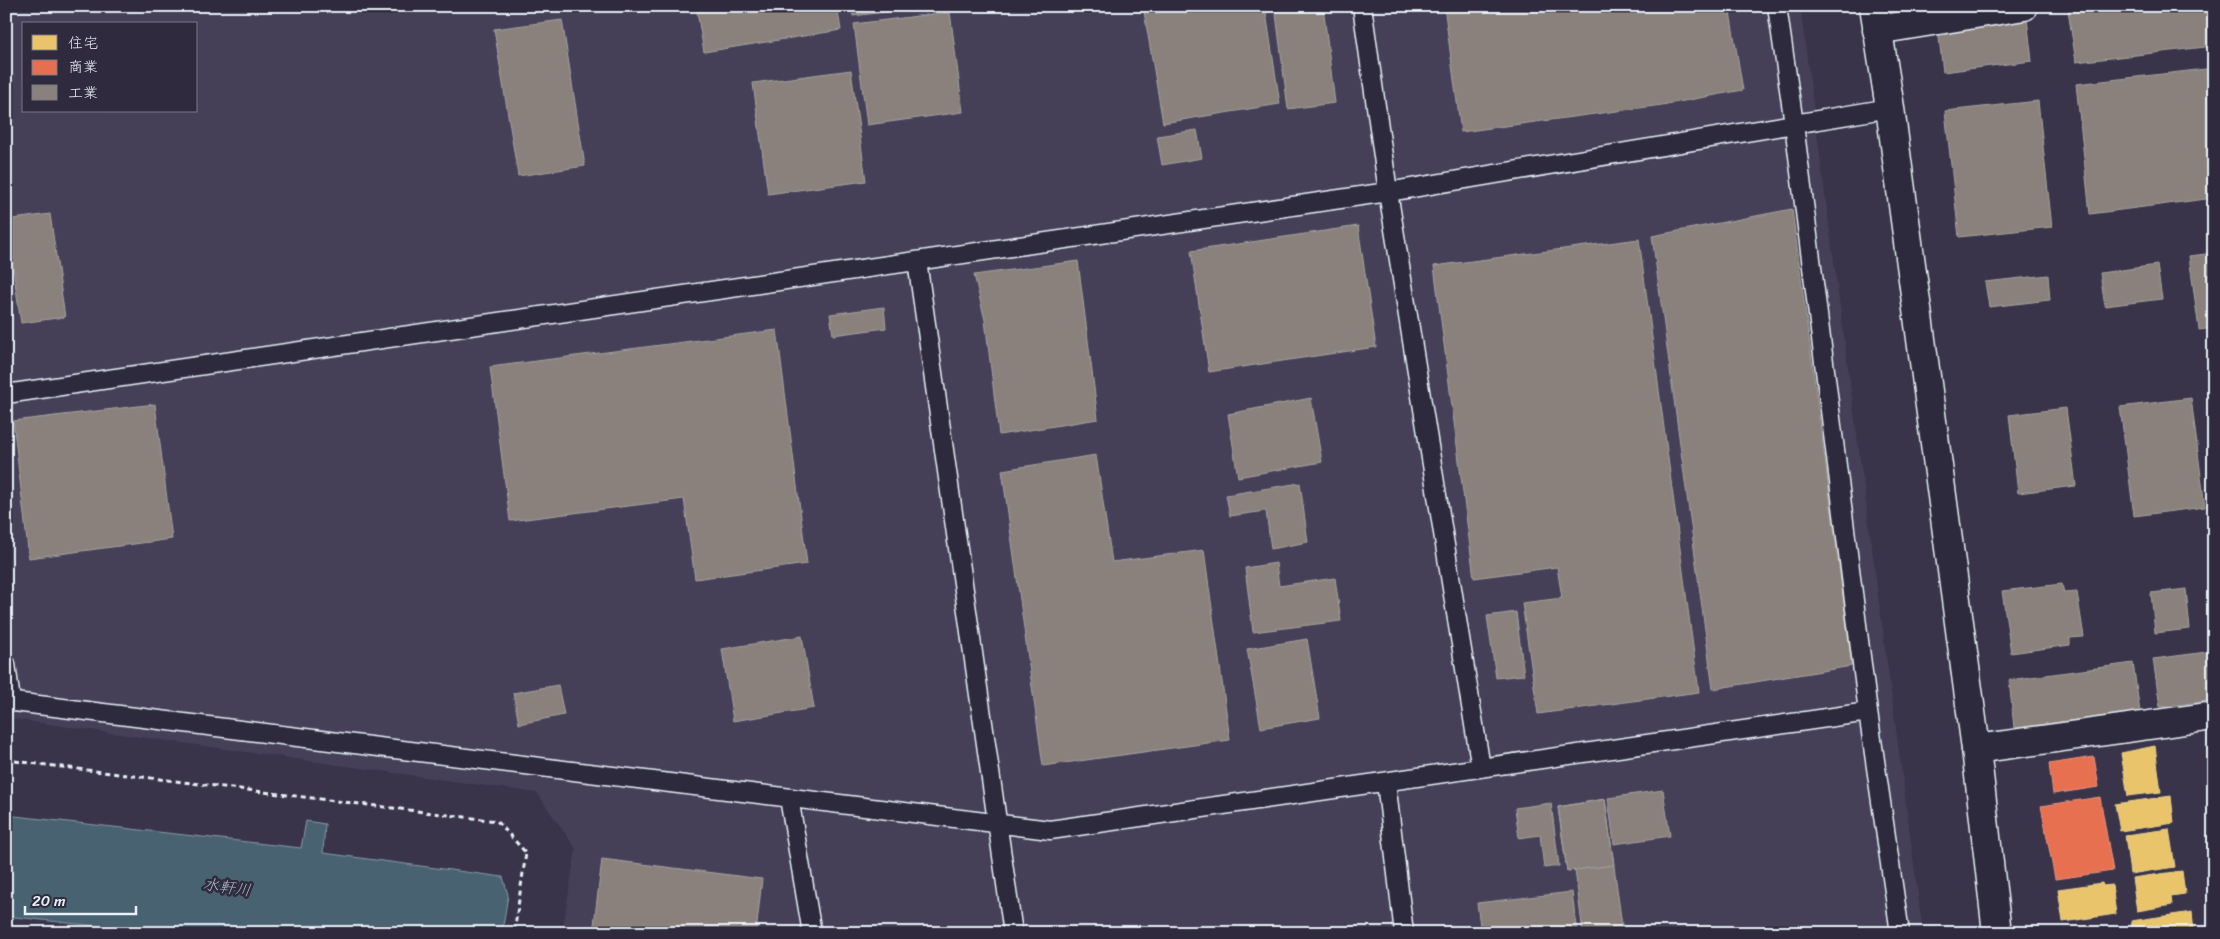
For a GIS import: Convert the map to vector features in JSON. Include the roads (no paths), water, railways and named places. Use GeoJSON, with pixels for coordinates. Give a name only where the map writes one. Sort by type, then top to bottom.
{"type":"FeatureCollection","features":[{"type":"Feature","properties":{"kind":"street"},"geometry":{"type":"LineString","coordinates":[[1997,933],[1976,750],[1890,108],[1875,18],[2024,6]]}},
{"type":"Feature","properties":{"kind":"street"},"geometry":{"type":"LineString","coordinates":[[1976,750],[2214,716]]}},
{"type":"Feature","properties":{"kind":"lane"},"geometry":{"type":"LineString","coordinates":[[1362,6],[1388,192],[1481,768]]}},
{"type":"Feature","properties":{"kind":"lane"},"geometry":{"type":"LineString","coordinates":[[1777,6],[1794,124],[1868,712],[1900,933]]}},
{"type":"Feature","properties":{"kind":"lane"},"geometry":{"type":"LineString","coordinates":[[6,394],[1388,192],[1890,108]]}},
{"type":"Feature","properties":{"kind":"lane"},"geometry":{"type":"LineString","coordinates":[[917,261],[999,824],[1013,933]]}},
{"type":"Feature","properties":{"kind":"lane"},"geometry":{"type":"LineString","coordinates":[[6,664],[9,701],[1050,830],[1868,712]]}},
{"type":"Feature","properties":{"kind":"lane"},"geometry":{"type":"LineString","coordinates":[[1386,782],[1404,933]]}},
{"type":"Feature","properties":{"kind":"lane"},"geometry":{"type":"LineString","coordinates":[[789,798],[812,933]]}},
{"type":"Feature","properties":{"kind":"water","name":"水軒川"},"geometry":{"type":"Polygon","coordinates":[[[6,815],[301,848],[306,821],[325,824],[323,853],[503,877],[508,895],[502,933],[157,933],[6,916],[6,815]]]}}]}
